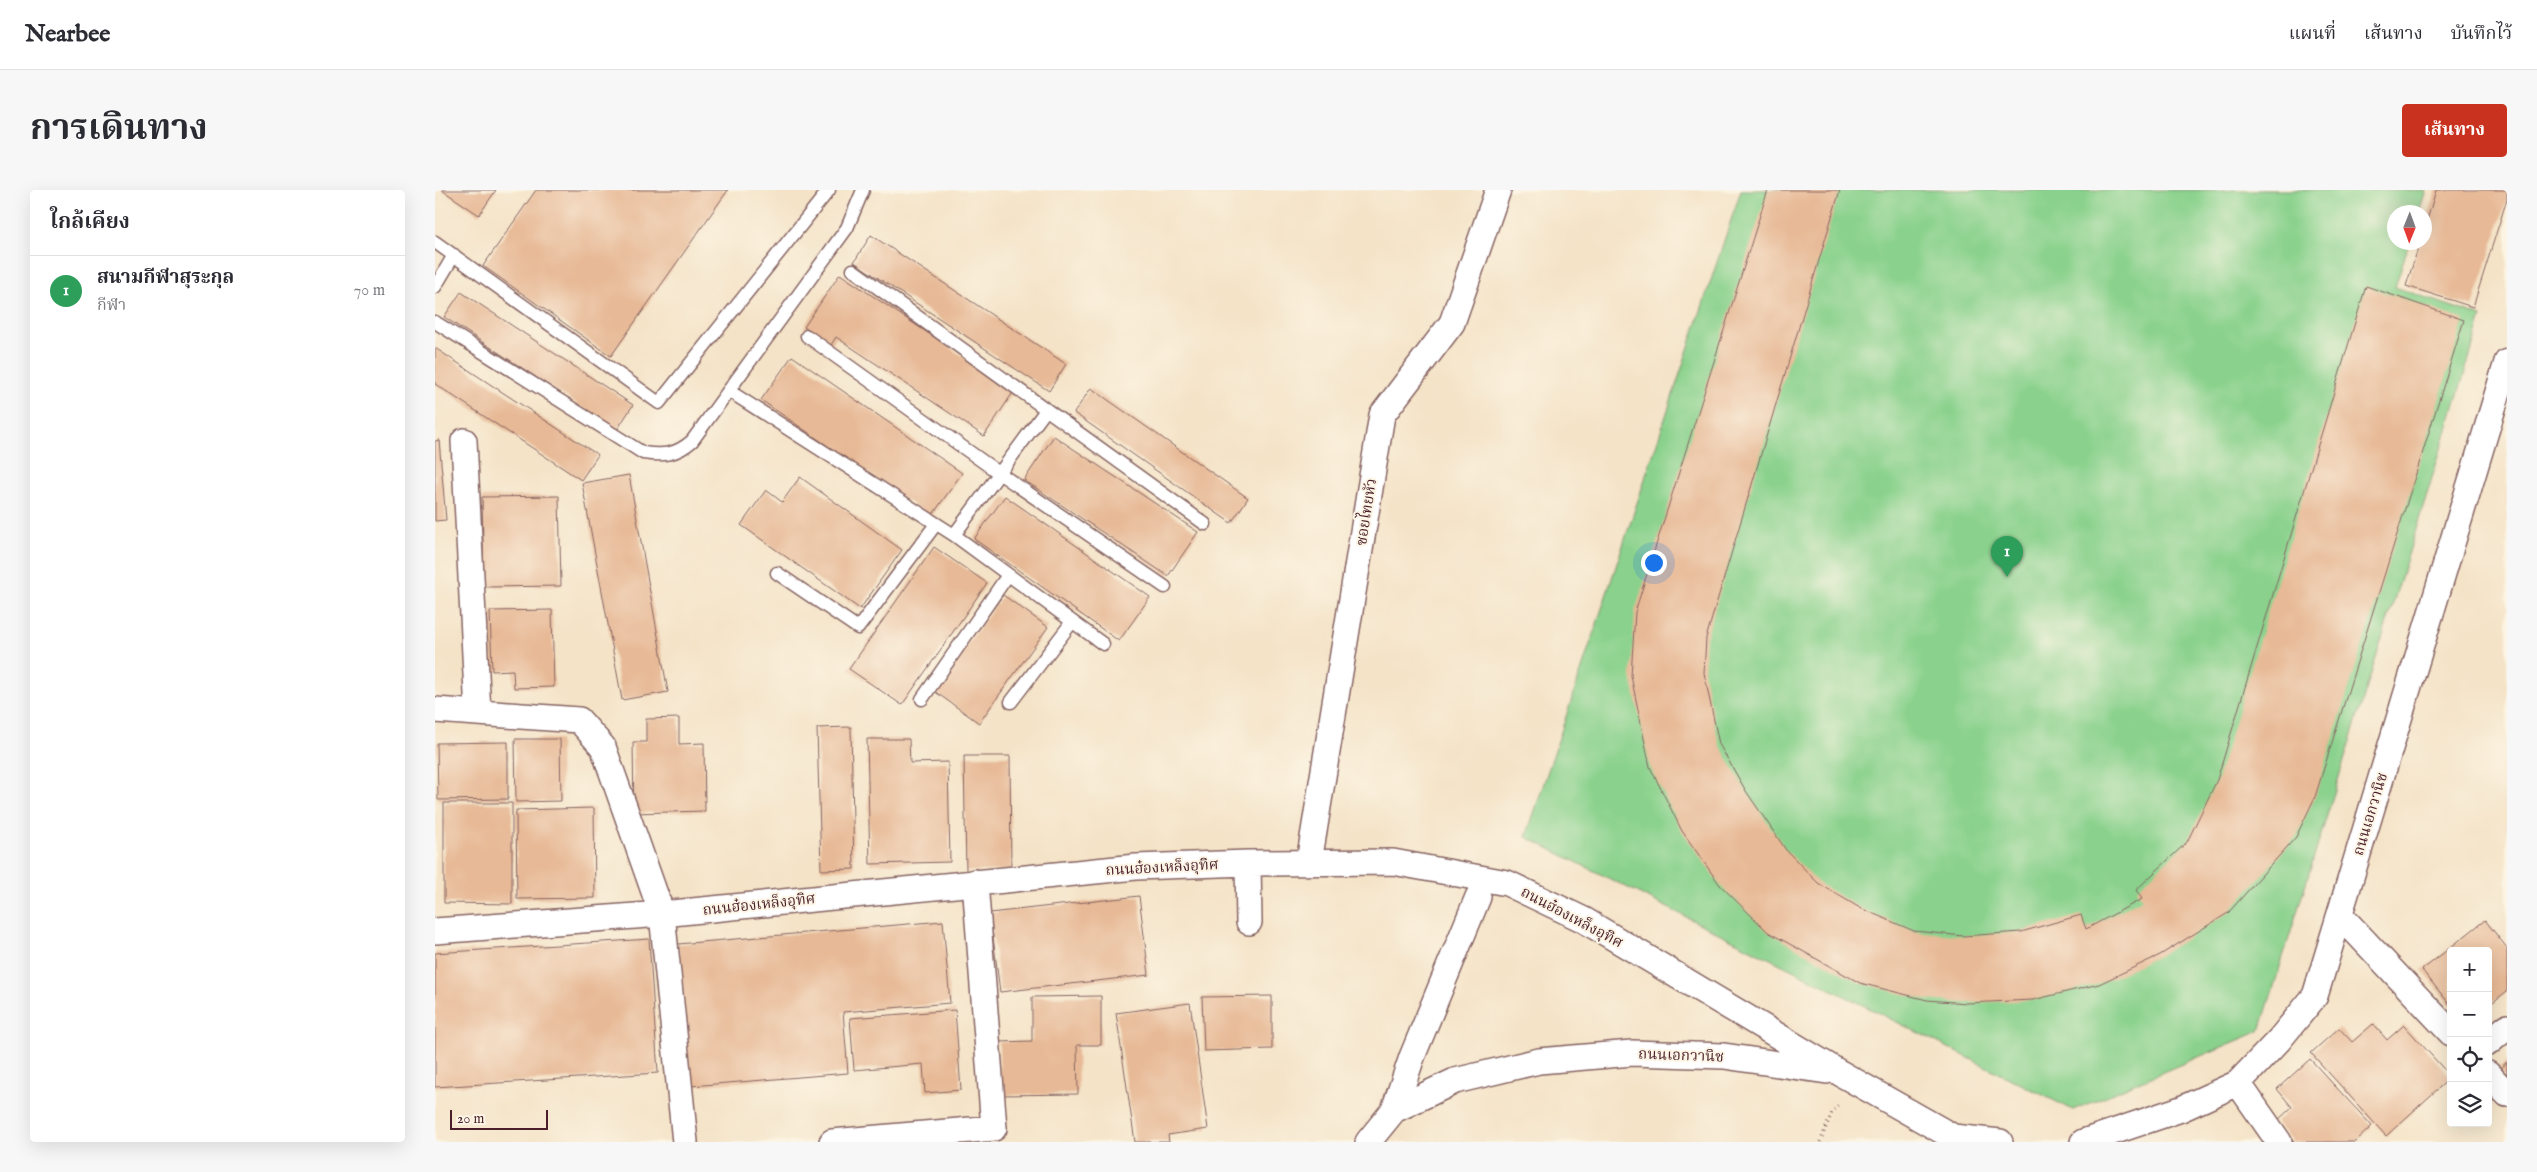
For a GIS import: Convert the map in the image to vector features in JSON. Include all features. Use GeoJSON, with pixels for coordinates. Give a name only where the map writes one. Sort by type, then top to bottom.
{"type":"FeatureCollection","features":[{"type":"Feature","properties":{"kind":"street","name":"ซอยไทยหัว"},"geometry":{"type":"LineString","coordinates":[[1309,862],[1382,415],[1452,324],[1497,190]]}},
{"type":"Feature","properties":{"kind":"street","name":"ถนนเอกวานิช"},"geometry":{"type":"LineString","coordinates":[[2083,1142],[2115,1137],[2238,1083],[2279,1040],[2315,996],[2507,362]]}},
{"type":"Feature","properties":{"kind":"street"},"geometry":{"type":"LineString","coordinates":[[464,441],[478,713]]}},
{"type":"Feature","properties":{"kind":"street"},"geometry":{"type":"LineString","coordinates":[[435,710],[579,720],[603,747],[662,914],[685,1142]]}},
{"type":"Feature","properties":{"kind":"street","name":"ถนนฮ๋องเหล็งอุทิศ"},"geometry":{"type":"LineString","coordinates":[[435,931],[662,914],[1135,867],[1248,863],[1393,862],[1507,884],[1517,888],[1584,920],[1840,1073]]}},
{"type":"Feature","properties":{"kind":"street"},"geometry":{"type":"LineString","coordinates":[[1248,863],[1249,922]]}},
{"type":"Feature","properties":{"kind":"street"},"geometry":{"type":"LineString","coordinates":[[1446,872],[1478,897]]}},
{"type":"Feature","properties":{"kind":"street"},"geometry":{"type":"LineString","coordinates":[[832,1142],[994,1128],[975,882]]}},
{"type":"Feature","properties":{"kind":"street"},"geometry":{"type":"LineString","coordinates":[[1478,897],[1517,888]]}},
{"type":"Feature","properties":{"kind":"street"},"geometry":{"type":"LineString","coordinates":[[1394,1110],[1415,1050],[1478,897]]}},
{"type":"Feature","properties":{"kind":"street"},"geometry":{"type":"LineString","coordinates":[[2340,915],[2447,1029]]}},
{"type":"Feature","properties":{"kind":"street"},"geometry":{"type":"LineString","coordinates":[[1724,1056],[1737,1054],[1754,1037],[1741,1014]]}},
{"type":"Feature","properties":{"kind":"street"},"geometry":{"type":"LineString","coordinates":[[2492,1040],[2507,1027]]}},
{"type":"Feature","properties":{"kind":"street"},"geometry":{"type":"LineString","coordinates":[[1415,1050],[1417,1068],[1435,1081],[1455,1080]]}},
{"type":"Feature","properties":{"kind":"street","name":"ถนนเอกวานิช"},"geometry":{"type":"LineString","coordinates":[[1368,1142],[1394,1110],[1455,1080],[1549,1060],[1632,1053],[1724,1056],[1840,1073],[1953,1137],[2000,1142]]}},
{"type":"Feature","properties":{"kind":"street"},"geometry":{"type":"LineString","coordinates":[[2492,1078],[2507,1094]]}},
{"type":"Feature","properties":{"kind":"street"},"geometry":{"type":"LineString","coordinates":[[2238,1083],[2279,1142]]}},
{"type":"Feature","properties":{"kind":"lane"},"geometry":{"type":"LineString","coordinates":[[435,242],[659,403],[829,190]]}},
{"type":"Feature","properties":{"kind":"lane"},"geometry":{"type":"LineString","coordinates":[[435,322],[643,452],[661,456],[681,451],[692,441],[847,228],[863,190]]}},
{"type":"Feature","properties":{"kind":"lane"},"geometry":{"type":"LineString","coordinates":[[435,287],[454,255]]}},
{"type":"Feature","properties":{"kind":"lane"},"geometry":{"type":"LineString","coordinates":[[853,270],[1205,524]]}},
{"type":"Feature","properties":{"kind":"lane"},"geometry":{"type":"LineString","coordinates":[[807,336],[999,473],[1165,587]]}},
{"type":"Feature","properties":{"kind":"lane"},"geometry":{"type":"LineString","coordinates":[[729,391],[954,536],[1103,644]]}},
{"type":"Feature","properties":{"kind":"lane"},"geometry":{"type":"LineString","coordinates":[[954,536],[1046,410]]}},
{"type":"Feature","properties":{"kind":"lane"},"geometry":{"type":"LineString","coordinates":[[777,572],[858,628],[935,524]]}},
{"type":"Feature","properties":{"kind":"lane"},"geometry":{"type":"LineString","coordinates":[[922,699],[1008,576]]}},
{"type":"Feature","properties":{"kind":"lane"},"geometry":{"type":"LineString","coordinates":[[1011,702],[1072,622]]}},
{"type":"Feature","properties":{"kind":"path"},"geometry":{"type":"LineString","coordinates":[[1820,1142],[1833,1110],[1863,1086]]}},
{"type":"Feature","properties":{"kind":"green space"},"geometry":{"type":"Polygon","coordinates":[[[1741,190],[2426,190],[2421,205],[2387,205],[2387,250],[2407,250],[2395,287],[2482,317],[2260,1031],[2073,1110],[1526,837],[1741,190]]]}},
{"type":"Feature","properties":{"kind":"building"},"geometry":{"type":"Polygon","coordinates":[[[442,190],[496,190],[479,215],[442,190]]]}},
{"type":"Feature","properties":{"kind":"building"},"geometry":{"type":"Polygon","coordinates":[[[536,190],[728,190],[611,356],[483,266],[536,190]]]}},
{"type":"Feature","properties":{"kind":"building"},"geometry":{"type":"Polygon","coordinates":[[[1768,190],[1840,190],[1706,638],[1704,673],[1719,744],[1746,791],[1786,850],[1818,883],[1860,908],[1914,931],[1963,936],[2021,932],[2081,915],[2086,929],[2142,899],[2136,890],[2187,842],[2217,780],[2366,286],[2464,320],[2315,797],[2296,837],[2228,913],[2160,955],[2099,984],[2033,1000],[1967,1003],[1927,1000],[1860,983],[1768,932],[1720,885],[1682,831],[1650,767],[1631,676],[1635,612],[1768,190]]]}},
{"type":"Feature","properties":{"kind":"building"},"geometry":{"type":"Polygon","coordinates":[[[2436,190],[2507,190],[2507,199],[2473,307],[2406,286],[2417,250],[2432,250],[2432,205],[2436,190]]]}},
{"type":"Feature","properties":{"kind":"building"},"geometry":{"type":"Polygon","coordinates":[[[871,235],[1066,364],[1049,391],[854,262],[871,235]]]}},
{"type":"Feature","properties":{"kind":"building"},"geometry":{"type":"Polygon","coordinates":[[[840,274],[1014,391],[984,436],[836,337],[831,345],[804,327],[840,274]]]}},
{"type":"Feature","properties":{"kind":"building"},"geometry":{"type":"Polygon","coordinates":[[[461,292],[633,405],[617,430],[444,317],[461,292]]]}},
{"type":"Feature","properties":{"kind":"building"},"geometry":{"type":"Polygon","coordinates":[[[435,348],[598,455],[581,480],[435,384],[435,348]]]}},
{"type":"Feature","properties":{"kind":"building"},"geometry":{"type":"Polygon","coordinates":[[[792,356],[962,473],[931,517],[761,400],[792,356]]]}},
{"type":"Feature","properties":{"kind":"building"},"geometry":{"type":"Polygon","coordinates":[[[1091,388],[1248,498],[1231,523],[1074,413],[1091,388]]]}},
{"type":"Feature","properties":{"kind":"building"},"geometry":{"type":"Polygon","coordinates":[[[1054,436],[1198,532],[1168,576],[1024,480],[1054,436]]]}},
{"type":"Feature","properties":{"kind":"building"},"geometry":{"type":"Polygon","coordinates":[[[439,440],[446,520],[435,521],[435,441],[439,440]]]}},
{"type":"Feature","properties":{"kind":"building"},"geometry":{"type":"Polygon","coordinates":[[[629,475],[668,692],[622,700],[582,483],[629,475]]]}},
{"type":"Feature","properties":{"kind":"building"},"geometry":{"type":"Polygon","coordinates":[[[800,477],[902,550],[860,609],[741,525],[766,490],[782,502],[800,477]]]}},
{"type":"Feature","properties":{"kind":"building"},"geometry":{"type":"Polygon","coordinates":[[[559,496],[561,586],[484,587],[482,497],[559,496]]]}},
{"type":"Feature","properties":{"kind":"building"},"geometry":{"type":"Polygon","coordinates":[[[1005,496],[1150,597],[1119,641],[974,539],[1005,496]]]}},
{"type":"Feature","properties":{"kind":"building"},"geometry":{"type":"Polygon","coordinates":[[[934,547],[987,583],[902,705],[849,669],[934,547]]]}},
{"type":"Feature","properties":{"kind":"building"},"geometry":{"type":"Polygon","coordinates":[[[1003,595],[1048,627],[979,723],[934,691],[1003,595]]]}},
{"type":"Feature","properties":{"kind":"building"},"geometry":{"type":"Polygon","coordinates":[[[552,610],[554,687],[514,688],[513,670],[492,671],[490,611],[552,610]]]}},
{"type":"Feature","properties":{"kind":"building"},"geometry":{"type":"Polygon","coordinates":[[[679,718],[679,744],[704,743],[705,811],[634,813],[633,742],[646,742],[646,719],[679,718]]]}},
{"type":"Feature","properties":{"kind":"building"},"geometry":{"type":"Polygon","coordinates":[[[851,727],[854,869],[821,870],[817,728],[851,727]]]}},
{"type":"Feature","properties":{"kind":"building"},"geometry":{"type":"Polygon","coordinates":[[[515,739],[560,739],[561,801],[516,802],[515,739]]]}},
{"type":"Feature","properties":{"kind":"building"},"geometry":{"type":"Polygon","coordinates":[[[867,739],[909,739],[910,763],[948,762],[950,862],[870,864],[867,739]]]}},
{"type":"Feature","properties":{"kind":"building"},"geometry":{"type":"Polygon","coordinates":[[[508,742],[508,799],[438,800],[437,743],[508,742]]]}},
{"type":"Feature","properties":{"kind":"building"},"geometry":{"type":"Polygon","coordinates":[[[964,756],[1010,756],[1011,871],[966,871],[964,756]]]}},
{"type":"Feature","properties":{"kind":"building"},"geometry":{"type":"Polygon","coordinates":[[[444,803],[512,803],[512,904],[444,903],[444,803]]]}},
{"type":"Feature","properties":{"kind":"building"},"geometry":{"type":"Polygon","coordinates":[[[594,808],[595,898],[517,899],[516,810],[594,808]]]}},
{"type":"Feature","properties":{"kind":"building"},"geometry":{"type":"Polygon","coordinates":[[[1139,896],[1149,975],[1000,992],[990,913],[1139,896]]]}},
{"type":"Feature","properties":{"kind":"building"},"geometry":{"type":"Polygon","coordinates":[[[2485,920],[2507,948],[2507,991],[2492,1003],[2492,947],[2451,947],[2485,920]]]}},
{"type":"Feature","properties":{"kind":"building"},"geometry":{"type":"Polygon","coordinates":[[[943,921],[950,1003],[843,1012],[848,1073],[691,1086],[678,944],[943,921]]]}},
{"type":"Feature","properties":{"kind":"building"},"geometry":{"type":"Polygon","coordinates":[[[649,939],[658,1073],[435,1087],[435,953],[649,939]]]}},
{"type":"Feature","properties":{"kind":"building"},"geometry":{"type":"Polygon","coordinates":[[[2447,950],[2447,1001],[2422,970],[2447,950]]]}},
{"type":"Feature","properties":{"kind":"building"},"geometry":{"type":"Polygon","coordinates":[[[1101,996],[1101,1045],[1077,1045],[1078,1094],[1000,1095],[999,1042],[1032,1041],[1032,997],[1101,996]]]}},
{"type":"Feature","properties":{"kind":"building"},"geometry":{"type":"Polygon","coordinates":[[[1272,996],[1272,1049],[1204,1051],[1202,997],[1272,996]]]}},
{"type":"Feature","properties":{"kind":"building"},"geometry":{"type":"Polygon","coordinates":[[[1190,1003],[1208,1129],[1168,1135],[1169,1142],[1135,1142],[1116,1013],[1190,1003]]]}},
{"type":"Feature","properties":{"kind":"building"},"geometry":{"type":"Polygon","coordinates":[[[955,1010],[961,1090],[925,1093],[923,1064],[854,1070],[850,1018],[955,1010]]]}},
{"type":"Feature","properties":{"kind":"building"},"geometry":{"type":"Polygon","coordinates":[[[2373,1024],[2387,1040],[2404,1025],[2447,1073],[2447,1081],[2386,1136],[2311,1053],[2339,1028],[2352,1042],[2373,1024]]]}},
{"type":"Feature","properties":{"kind":"building"},"geometry":{"type":"Polygon","coordinates":[[[2310,1059],[2372,1126],[2355,1142],[2294,1142],[2276,1122],[2292,1107],[2277,1089],[2310,1059]]]}},
{"type":"Feature","properties":{"kind":"building"},"geometry":{"type":"Polygon","coordinates":[[[2507,1062],[2507,1078],[2499,1069],[2507,1062]]]}},
{"type":"Feature","properties":{"kind":"place","name":"สนามกีฬาสุระกุล"},"geometry":{"type":"Point","coordinates":[2007,577]}}]}
